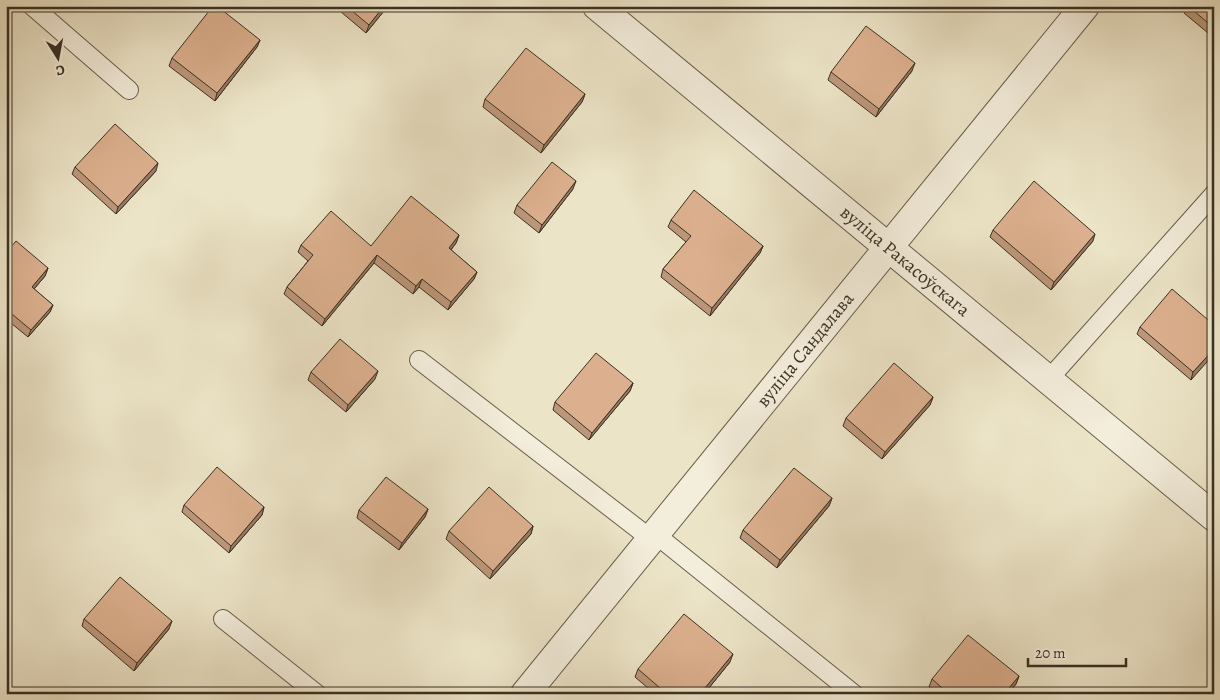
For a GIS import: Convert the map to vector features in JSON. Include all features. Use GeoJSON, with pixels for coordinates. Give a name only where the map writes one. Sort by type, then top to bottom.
{"type":"FeatureCollection","features":[{"type":"Feature","properties":{"kind":"street","name":"вуліца Ракасоўскага"},"geometry":{"type":"LineString","coordinates":[[597,6],[1214,517]]}},
{"type":"Feature","properties":{"kind":"street","name":"вуліца Сандалава"},"geometry":{"type":"LineString","coordinates":[[525,694],[1085,6]]}},
{"type":"Feature","properties":{"kind":"lane"},"geometry":{"type":"LineString","coordinates":[[32,6],[129,90]]}},
{"type":"Feature","properties":{"kind":"lane"},"geometry":{"type":"LineString","coordinates":[[1048,380],[1214,194]]}},
{"type":"Feature","properties":{"kind":"lane"},"geometry":{"type":"LineString","coordinates":[[419,360],[653,536],[854,694]]}},
{"type":"Feature","properties":{"kind":"lane"},"geometry":{"type":"LineString","coordinates":[[223,619],[317,694]]}},
{"type":"Feature","properties":{"kind":"building"},"geometry":{"type":"Polygon","coordinates":[[[213,6],[217,6],[260,40],[217,93],[172,58],[213,6]]]}},
{"type":"Feature","properties":{"kind":"building"},"geometry":{"type":"Polygon","coordinates":[[[346,6],[384,6],[369,25],[346,6]]]}},
{"type":"Feature","properties":{"kind":"building"},"geometry":{"type":"Polygon","coordinates":[[[1188,6],[1214,6],[1214,28],[1188,6]]]}},
{"type":"Feature","properties":{"kind":"building"},"geometry":{"type":"Polygon","coordinates":[[[866,26],[915,63],[879,109],[831,72],[866,26]]]}},
{"type":"Feature","properties":{"kind":"building"},"geometry":{"type":"Polygon","coordinates":[[[526,48],[585,94],[544,145],[485,99],[526,48]]]}},
{"type":"Feature","properties":{"kind":"building"},"geometry":{"type":"Polygon","coordinates":[[[115,124],[158,163],[118,207],[75,167],[115,124]]]}},
{"type":"Feature","properties":{"kind":"building"},"geometry":{"type":"Polygon","coordinates":[[[552,162],[576,181],[542,225],[517,205],[552,162]]]}},
{"type":"Feature","properties":{"kind":"building"},"geometry":{"type":"Polygon","coordinates":[[[1034,181],[1095,234],[1054,282],[993,230],[1034,181]]]}},
{"type":"Feature","properties":{"kind":"building"},"geometry":{"type":"Polygon","coordinates":[[[694,190],[763,246],[712,308],[663,269],[691,236],[671,220],[694,190]]]}},
{"type":"Feature","properties":{"kind":"building"},"geometry":{"type":"Polygon","coordinates":[[[411,196],[459,235],[449,248],[477,272],[451,302],[422,279],[416,286],[377,255],[325,319],[287,287],[313,255],[301,245],[331,211],[371,246],[411,196]]]}},
{"type":"Feature","properties":{"kind":"building"},"geometry":{"type":"Polygon","coordinates":[[[16,241],[48,268],[32,287],[53,305],[31,330],[6,309],[6,253],[16,241]]]}},
{"type":"Feature","properties":{"kind":"building"},"geometry":{"type":"Polygon","coordinates":[[[1172,289],[1214,325],[1214,349],[1193,372],[1140,327],[1172,289]]]}},
{"type":"Feature","properties":{"kind":"building"},"geometry":{"type":"Polygon","coordinates":[[[340,339],[378,371],[348,405],[311,372],[340,339]]]}},
{"type":"Feature","properties":{"kind":"building"},"geometry":{"type":"Polygon","coordinates":[[[596,353],[633,383],[592,433],[555,402],[596,353]]]}},
{"type":"Feature","properties":{"kind":"building"},"geometry":{"type":"Polygon","coordinates":[[[894,363],[933,397],[885,452],[846,418],[894,363]]]}},
{"type":"Feature","properties":{"kind":"building"},"geometry":{"type":"Polygon","coordinates":[[[217,467],[264,507],[231,546],[184,505],[217,467]]]}},
{"type":"Feature","properties":{"kind":"building"},"geometry":{"type":"Polygon","coordinates":[[[794,468],[832,498],[780,560],[743,530],[794,468]]]}},
{"type":"Feature","properties":{"kind":"building"},"geometry":{"type":"Polygon","coordinates":[[[386,477],[428,509],[402,543],[359,510],[386,477]]]}},
{"type":"Feature","properties":{"kind":"building"},"geometry":{"type":"Polygon","coordinates":[[[489,487],[533,526],[493,571],[449,531],[489,487]]]}},
{"type":"Feature","properties":{"kind":"building"},"geometry":{"type":"Polygon","coordinates":[[[120,577],[172,621],[137,663],[84,619],[120,577]]]}},
{"type":"Feature","properties":{"kind":"building"},"geometry":{"type":"Polygon","coordinates":[[[684,614],[733,654],[700,694],[667,694],[638,669],[684,614]]]}},
{"type":"Feature","properties":{"kind":"building"},"geometry":{"type":"Polygon","coordinates":[[[968,635],[1019,676],[1004,694],[949,694],[932,679],[968,635]]]}}]}
